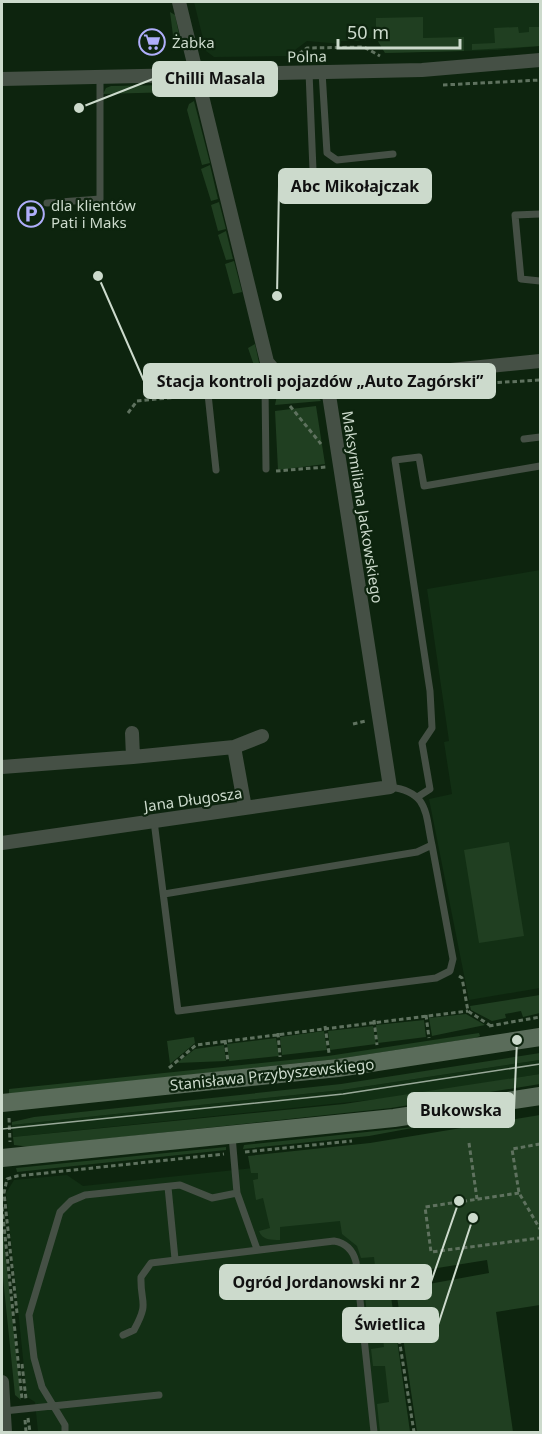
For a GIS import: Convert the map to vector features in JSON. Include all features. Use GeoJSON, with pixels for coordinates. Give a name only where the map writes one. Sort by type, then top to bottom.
{"type":"FeatureCollection","features":[{"type":"Feature","properties":{"kind":"main road","name":"Stanisława Przybyszewskiego"},"geometry":{"type":"LineString","coordinates":[[5,1111],[338,1068],[540,1036]]}},
{"type":"Feature","properties":{"kind":"main road"},"geometry":{"type":"LineString","coordinates":[[2,1158],[394,1118],[540,1096]]}},
{"type":"Feature","properties":{"kind":"street"},"geometry":{"type":"LineString","coordinates":[[179,2],[267,362],[284,381],[302,385],[540,361]]}},
{"type":"Feature","properties":{"kind":"street","name":"Polna"},"geometry":{"type":"LineString","coordinates":[[2,79],[463,68],[540,60]]}},
{"type":"Feature","properties":{"kind":"street","name":"Maksymiliana Jackowskiego"},"geometry":{"type":"LineString","coordinates":[[327,382],[390,787]]}},
{"type":"Feature","properties":{"kind":"street"},"geometry":{"type":"LineString","coordinates":[[132,733],[133,757]]}},
{"type":"Feature","properties":{"kind":"street"},"geometry":{"type":"LineString","coordinates":[[2,767],[234,747],[262,736]]}},
{"type":"Feature","properties":{"kind":"street"},"geometry":{"type":"LineString","coordinates":[[234,747],[245,808]]}},
{"type":"Feature","properties":{"kind":"street","name":"Jana Długosza"},"geometry":{"type":"LineString","coordinates":[[2,843],[390,787]]}},
{"type":"Feature","properties":{"kind":"street"},"geometry":{"type":"LineString","coordinates":[[2,1382],[4,1411],[23,1431]]}},
{"type":"Feature","properties":{"kind":"lane"},"geometry":{"type":"LineString","coordinates":[[315,72],[327,153],[337,160],[393,153]]}},
{"type":"Feature","properties":{"kind":"lane"},"geometry":{"type":"LineString","coordinates":[[314,195],[315,72]]}},
{"type":"Feature","properties":{"kind":"lane"},"geometry":{"type":"LineString","coordinates":[[47,203],[100,199],[100,76]]}},
{"type":"Feature","properties":{"kind":"lane"},"geometry":{"type":"LineString","coordinates":[[540,214],[515,215],[521,279],[540,281]]}},
{"type":"Feature","properties":{"kind":"lane"},"geometry":{"type":"LineString","coordinates":[[216,470],[208,394],[265,387],[284,381]]}},
{"type":"Feature","properties":{"kind":"lane"},"geometry":{"type":"LineString","coordinates":[[265,387],[266,469]]}},
{"type":"Feature","properties":{"kind":"lane"},"geometry":{"type":"LineString","coordinates":[[524,439],[540,437]]}},
{"type":"Feature","properties":{"kind":"lane"},"geometry":{"type":"LineString","coordinates":[[419,796],[430,789],[422,743],[432,728],[430,691],[395,460],[419,457],[424,486],[540,466]]}},
{"type":"Feature","properties":{"kind":"lane"},"geometry":{"type":"LineString","coordinates":[[154,821],[178,1011],[436,978],[450,971],[453,959],[424,806],[419,796],[405,789],[390,787]]}},
{"type":"Feature","properties":{"kind":"lane"},"geometry":{"type":"LineString","coordinates":[[164,894],[417,852],[432,845]]}},
{"type":"Feature","properties":{"kind":"lane"},"geometry":{"type":"LineString","coordinates":[[232,1136],[237,1193],[257,1249]]}},
{"type":"Feature","properties":{"kind":"lane"},"geometry":{"type":"LineString","coordinates":[[65,1432],[65,1425],[42,1387],[34,1358],[29,1315],[60,1212],[71,1201],[85,1195],[168,1187],[190,1188],[200,1196],[212,1198],[237,1193]]}},
{"type":"Feature","properties":{"kind":"lane"},"geometry":{"type":"LineString","coordinates":[[168,1187],[176,1259]]}},
{"type":"Feature","properties":{"kind":"lane"},"geometry":{"type":"LineString","coordinates":[[123,1335],[134,1330],[142,1315],[145,1303],[141,1282],[143,1271],[156,1261],[334,1241],[344,1244],[352,1252],[356,1262],[374,1432]]}},
{"type":"Feature","properties":{"kind":"lane"},"geometry":{"type":"LineString","coordinates":[[4,1411],[159,1395]]}},
{"type":"Feature","properties":{"kind":"path"},"geometry":{"type":"LineString","coordinates":[[292,59],[307,48],[364,47],[380,56],[390,57]]}},
{"type":"Feature","properties":{"kind":"path"},"geometry":{"type":"LineString","coordinates":[[500,83],[540,80]]}},
{"type":"Feature","properties":{"kind":"path"},"geometry":{"type":"LineString","coordinates":[[128,413],[137,401],[208,394]]}},
{"type":"Feature","properties":{"kind":"path"},"geometry":{"type":"LineString","coordinates":[[290,406],[326,450]]}},
{"type":"Feature","properties":{"kind":"path"},"geometry":{"type":"LineString","coordinates":[[266,469],[279,471],[328,467]]}},
{"type":"Feature","properties":{"kind":"path"},"geometry":{"type":"LineString","coordinates":[[353,724],[368,720]]}},
{"type":"Feature","properties":{"kind":"path"},"geometry":{"type":"LineString","coordinates":[[450,971],[462,978],[468,1011]]}},
{"type":"Feature","properties":{"kind":"path"},"geometry":{"type":"LineString","coordinates":[[167,1069],[196,1045],[326,1027],[468,1011],[491,1026]]}},
{"type":"Feature","properties":{"kind":"path"},"geometry":{"type":"LineString","coordinates":[[426,1015],[429,1039]]}},
{"type":"Feature","properties":{"kind":"path"},"geometry":{"type":"LineString","coordinates":[[374,1021],[377,1046]]}},
{"type":"Feature","properties":{"kind":"path"},"geometry":{"type":"LineString","coordinates":[[326,1027],[329,1053]]}},
{"type":"Feature","properties":{"kind":"path"},"geometry":{"type":"LineString","coordinates":[[278,1034],[280,1058]]}},
{"type":"Feature","properties":{"kind":"path"},"geometry":{"type":"LineString","coordinates":[[225,1041],[228,1064]]}},
{"type":"Feature","properties":{"kind":"path"},"geometry":{"type":"LineString","coordinates":[[5,1111],[10,1137]]}},
{"type":"Feature","properties":{"kind":"path"},"geometry":{"type":"LineString","coordinates":[[469,1143],[477,1199]]}},
{"type":"Feature","properties":{"kind":"path"},"geometry":{"type":"LineString","coordinates":[[540,1144],[512,1149],[519,1193],[540,1229]]}},
{"type":"Feature","properties":{"kind":"path"},"geometry":{"type":"LineString","coordinates":[[2,1207],[24,1401],[3,1186],[13,1176],[227,1154]]}},
{"type":"Feature","properties":{"kind":"path"},"geometry":{"type":"LineString","coordinates":[[519,1193],[425,1207],[431,1252],[540,1238]]}},
{"type":"Feature","properties":{"kind":"path"},"geometry":{"type":"LineString","coordinates":[[398,1332],[414,1432]]}},
{"type":"Feature","properties":{"kind":"path"},"geometry":{"type":"LineString","coordinates":[[23,1431],[26,1417]]}},
{"type":"Feature","properties":{"kind":"shaded area"},"geometry":{"type":"Polygon","coordinates":[[[194,2],[540,2],[540,46],[498,50],[385,53],[376,38],[366,38],[366,41],[341,41],[341,44],[307,41],[287,56],[214,57],[206,51],[194,2]]]}},
{"type":"Feature","properties":{"kind":"shaded area"},"geometry":{"type":"Polygon","coordinates":[[[170,12],[175,15],[182,48],[174,43],[170,12]]]}},
{"type":"Feature","properties":{"kind":"shaded area"},"geometry":{"type":"Polygon","coordinates":[[[423,17],[423,38],[464,37],[464,51],[385,53],[376,38],[376,18],[423,17]]]}},
{"type":"Feature","properties":{"kind":"shaded area"},"geometry":{"type":"Polygon","coordinates":[[[518,27],[519,33],[529,32],[529,27],[540,27],[540,46],[472,50],[472,44],[495,43],[494,28],[518,27]]]}},
{"type":"Feature","properties":{"kind":"shaded area"},"geometry":{"type":"Polygon","coordinates":[[[174,85],[174,92],[103,94],[106,88],[111,86],[174,85]]]}},
{"type":"Feature","properties":{"kind":"shaded area"},"geometry":{"type":"Polygon","coordinates":[[[194,101],[210,163],[202,165],[187,110],[189,104],[194,101]]]}},
{"type":"Feature","properties":{"kind":"shaded area"},"geometry":{"type":"Polygon","coordinates":[[[210,165],[218,199],[211,201],[201,169],[210,165]]]}},
{"type":"Feature","properties":{"kind":"shaded area"},"geometry":{"type":"Polygon","coordinates":[[[219,202],[226,229],[218,231],[211,205],[219,202]]]}},
{"type":"Feature","properties":{"kind":"shaded area"},"geometry":{"type":"Polygon","coordinates":[[[226,231],[233,259],[226,260],[218,235],[226,231]]]}},
{"type":"Feature","properties":{"kind":"shaded area"},"geometry":{"type":"Polygon","coordinates":[[[234,261],[242,292],[233,294],[225,264],[234,261]]]}},
{"type":"Feature","properties":{"kind":"shaded area"},"geometry":{"type":"Polygon","coordinates":[[[255,344],[261,372],[259,380],[248,348],[255,344]]]}},
{"type":"Feature","properties":{"kind":"shaded area"},"geometry":{"type":"Polygon","coordinates":[[[316,394],[321,401],[275,405],[277,395],[316,394]]]}},
{"type":"Feature","properties":{"kind":"shaded area"},"geometry":{"type":"Polygon","coordinates":[[[316,406],[325,464],[278,470],[275,411],[316,406]]]}},
{"type":"Feature","properties":{"kind":"shaded area"},"geometry":{"type":"Polygon","coordinates":[[[540,570],[540,988],[469,1000],[429,799],[452,794],[444,742],[449,741],[427,589],[540,570]]]}},
{"type":"Feature","properties":{"kind":"shaded area"},"geometry":{"type":"Polygon","coordinates":[[[509,842],[524,936],[479,943],[464,850],[509,842]]]}},
{"type":"Feature","properties":{"kind":"shaded area"},"geometry":{"type":"Polygon","coordinates":[[[540,995],[540,1013],[523,1017],[521,1011],[505,1014],[506,1018],[492,1021],[471,1010],[470,1006],[540,995]]]}},
{"type":"Feature","properties":{"kind":"shaded area"},"geometry":{"type":"Polygon","coordinates":[[[466,1014],[485,1025],[432,1036],[429,1018],[466,1014]]]}},
{"type":"Feature","properties":{"kind":"shaded area"},"geometry":{"type":"Polygon","coordinates":[[[424,1020],[426,1037],[378,1043],[376,1025],[424,1020]]]}},
{"type":"Feature","properties":{"kind":"shaded area"},"geometry":{"type":"Polygon","coordinates":[[[373,1026],[376,1044],[330,1050],[328,1031],[373,1026]]]}},
{"type":"Feature","properties":{"kind":"shaded area"},"geometry":{"type":"Polygon","coordinates":[[[324,1031],[327,1050],[282,1055],[280,1037],[324,1031]]]}},
{"type":"Feature","properties":{"kind":"shaded area"},"geometry":{"type":"Polygon","coordinates":[[[479,1033],[480,1036],[475,1038],[337,1059],[9,1094],[9,1089],[328,1056],[479,1033]]]}},
{"type":"Feature","properties":{"kind":"shaded area"},"geometry":{"type":"Polygon","coordinates":[[[194,1037],[195,1043],[170,1064],[167,1041],[194,1037]]]}},
{"type":"Feature","properties":{"kind":"shaded area"},"geometry":{"type":"Polygon","coordinates":[[[276,1038],[279,1056],[229,1061],[227,1044],[276,1038]]]}},
{"type":"Feature","properties":{"kind":"shaded area"},"geometry":{"type":"Polygon","coordinates":[[[224,1045],[226,1061],[177,1063],[195,1049],[224,1045]]]}},
{"type":"Feature","properties":{"kind":"shaded area"},"geometry":{"type":"Polygon","coordinates":[[[540,1053],[540,1060],[342,1090],[12,1125],[12,1122],[34,1117],[341,1084],[540,1053]]]}},
{"type":"Feature","properties":{"kind":"shaded area"},"geometry":{"type":"Polygon","coordinates":[[[540,1060],[540,1074],[399,1097],[13,1137],[12,1125],[342,1090],[540,1060]]]}},
{"type":"Feature","properties":{"kind":"shaded area"},"geometry":{"type":"Polygon","coordinates":[[[540,1074],[540,1084],[391,1108],[30,1147],[14,1145],[13,1137],[344,1104],[540,1074]]]}},
{"type":"Feature","properties":{"kind":"shaded area"},"geometry":{"type":"Polygon","coordinates":[[[540,1115],[540,1305],[496,1312],[513,1432],[417,1432],[396,1290],[489,1273],[487,1260],[388,1276],[410,1432],[380,1432],[377,1404],[389,1402],[385,1366],[373,1366],[371,1349],[384,1347],[381,1323],[368,1324],[365,1296],[378,1294],[374,1257],[361,1258],[357,1246],[342,1234],[340,1221],[280,1227],[280,1240],[270,1240],[262,1236],[259,1231],[270,1228],[263,1198],[256,1200],[253,1180],[258,1179],[258,1173],[251,1173],[248,1156],[370,1143],[540,1115]]]}},
{"type":"Feature","properties":{"kind":"shaded area"},"geometry":{"type":"Polygon","coordinates":[[[423,1126],[369,1136],[243,1149],[244,1145],[423,1126]]]}},
{"type":"Feature","properties":{"kind":"shaded area"},"geometry":{"type":"Polygon","coordinates":[[[370,1143],[410,1432],[38,1432],[35,1402],[27,1397],[6,1193],[14,1180],[67,1175],[83,1186],[262,1167],[370,1143]]]}},
{"type":"Feature","properties":{"kind":"shaded area"},"geometry":{"type":"Polygon","coordinates":[[[226,1147],[226,1150],[17,1172],[16,1168],[226,1147]]]}},
{"type":"Feature","properties":{"kind":"shaded area"},"geometry":{"type":"Polygon","coordinates":[[[2,1223],[21,1400],[15,1395],[2,1268],[2,1223]]]}},
{"type":"Feature","properties":{"kind":"tram line"},"geometry":{"type":"LineString","coordinates":[[2,1129],[343,1094],[540,1064]]}},
{"type":"Feature","properties":{"kind":"place","name":"Żabka"},"geometry":{"type":"Point","coordinates":[152,42]}},
{"type":"Feature","properties":{"kind":"place","name":"Chilli Masala"},"geometry":{"type":"Point","coordinates":[79,108]}},
{"type":"Feature","properties":{"kind":"place","name":"dla klientów Pati i Maks"},"geometry":{"type":"Point","coordinates":[31,214]}},
{"type":"Feature","properties":{"kind":"place","name":"Stacja kontroli pojazdów „Auto Zagórski”"},"geometry":{"type":"Point","coordinates":[98,276]}},
{"type":"Feature","properties":{"kind":"place","name":"Abc Mikołajczak"},"geometry":{"type":"Point","coordinates":[277,296]}},
{"type":"Feature","properties":{"kind":"place","name":"Bukowska"},"geometry":{"type":"Point","coordinates":[517,1040]}},
{"type":"Feature","properties":{"kind":"place","name":"Ogród Jordanowski nr 2"},"geometry":{"type":"Point","coordinates":[459,1201]}},
{"type":"Feature","properties":{"kind":"place","name":"Świetlica"},"geometry":{"type":"Point","coordinates":[473,1218]}}]}
